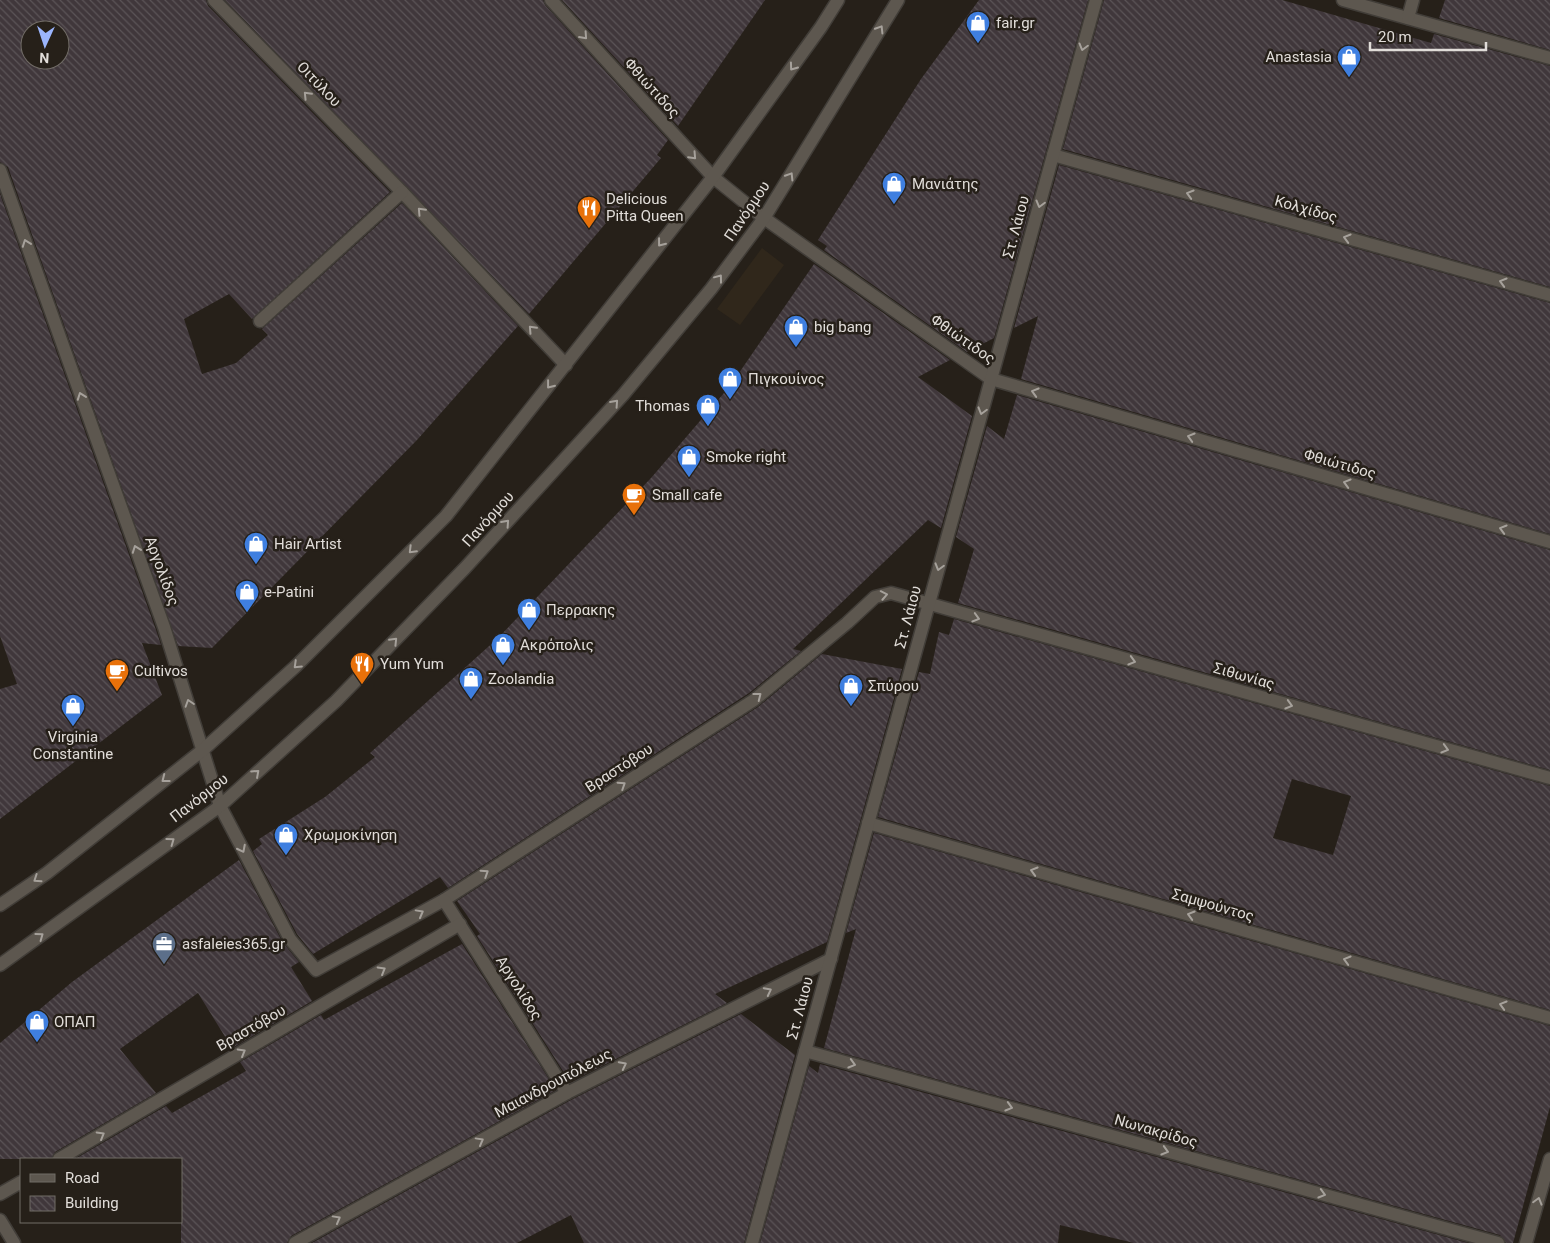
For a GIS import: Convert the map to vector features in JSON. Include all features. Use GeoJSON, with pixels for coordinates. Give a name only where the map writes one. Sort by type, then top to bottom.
{"type":"FeatureCollection","features":[{"type":"Feature","properties":{"kind":"street","name":"Οιτύλου"},"geometry":{"type":"LineString","coordinates":[[214,0],[402,192],[566,365]]}},
{"type":"Feature","properties":{"kind":"street","name":"Φθιώτιδος"},"geometry":{"type":"LineString","coordinates":[[551,0],[713,177],[764,218],[991,379],[1550,542]]}},
{"type":"Feature","properties":{"kind":"street"},"geometry":{"type":"LineString","coordinates":[[0,905],[47,873],[204,749],[296,666],[446,516],[713,177],[822,27],[838,0]]}},
{"type":"Feature","properties":{"kind":"street","name":"Πανόρμου"},"geometry":{"type":"LineString","coordinates":[[0,965],[220,806],[336,701],[465,568],[623,395],[711,289],[764,218],[898,0]]}},
{"type":"Feature","properties":{"kind":"street","name":"Στ. Λάιου"},"geometry":{"type":"LineString","coordinates":[[752,1243],[1096,0]]}},
{"type":"Feature","properties":{"kind":"street"},"geometry":{"type":"LineString","coordinates":[[1343,0],[1550,58]]}},
{"type":"Feature","properties":{"kind":"street"},"geometry":{"type":"LineString","coordinates":[[1408,18],[1413,0]]}},
{"type":"Feature","properties":{"kind":"street","name":"Κολχίδος"},"geometry":{"type":"LineString","coordinates":[[1053,155],[1550,295]]}},
{"type":"Feature","properties":{"kind":"street","name":"Αργολίδος"},"geometry":{"type":"LineString","coordinates":[[0,170],[164,626],[204,749],[220,806],[290,939],[316,970]]}},
{"type":"Feature","properties":{"kind":"street"},"geometry":{"type":"LineString","coordinates":[[260,321],[402,192]]}},
{"type":"Feature","properties":{"kind":"street","name":"Βραστόβου"},"geometry":{"type":"LineString","coordinates":[[316,970],[444,900],[754,700],[847,624],[875,597],[891,593],[928,604]]}},
{"type":"Feature","properties":{"kind":"street","name":"Σιθωνίας"},"geometry":{"type":"LineString","coordinates":[[928,604],[1550,778]]}},
{"type":"Feature","properties":{"kind":"street","name":"Σαμψούντος"},"geometry":{"type":"LineString","coordinates":[[868,823],[1550,1018]]}},
{"type":"Feature","properties":{"kind":"street","name":"Αργολίδος"},"geometry":{"type":"LineString","coordinates":[[444,900],[567,1093]]}},
{"type":"Feature","properties":{"kind":"street","name":"Βραστόβου"},"geometry":{"type":"LineString","coordinates":[[62,1158],[460,924]]}},
{"type":"Feature","properties":{"kind":"street","name":"Μαιανδρουπόλεως"},"geometry":{"type":"LineString","coordinates":[[294,1243],[567,1093],[830,959]]}},
{"type":"Feature","properties":{"kind":"street","name":"Νωνακρίδος"},"geometry":{"type":"LineString","coordinates":[[805,1051],[1498,1243]]}},
{"type":"Feature","properties":{"kind":"street"},"geometry":{"type":"LineString","coordinates":[[1526,1243],[1550,1159]]}},
{"type":"Feature","properties":{"kind":"street"},"geometry":{"type":"LineString","coordinates":[[0,1194],[20,1183]]}},
{"type":"Feature","properties":{"kind":"street"},"geometry":{"type":"LineString","coordinates":[[0,1220],[14,1243]]}},
{"type":"Feature","properties":{"kind":"shaded area"},"geometry":{"type":"Polygon","coordinates":[[[762,248],[784,265],[740,325],[717,309],[762,248]]]}},
{"type":"Feature","properties":{"kind":"building"},"geometry":{"type":"Polygon","coordinates":[[[0,0],[206,0],[208,6],[390,192],[252,319],[229,294],[184,319],[202,374],[236,363],[268,335],[262,329],[402,203],[518,326],[417,440],[212,648],[178,646],[8,167],[0,162],[0,0]]]}},
{"type":"Feature","properties":{"kind":"building"},"geometry":{"type":"Polygon","coordinates":[[[225,0],[543,0],[545,5],[668,140],[657,155],[661,158],[529,314],[225,0]]]}},
{"type":"Feature","properties":{"kind":"building"},"geometry":{"type":"Polygon","coordinates":[[[562,0],[765,0],[678,126],[562,0]]]}},
{"type":"Feature","properties":{"kind":"building"},"geometry":{"type":"Polygon","coordinates":[[[979,0],[1088,0],[994,338],[967,352],[824,250],[827,246],[818,240],[921,79],[979,0]]]}},
{"type":"Feature","properties":{"kind":"building"},"geometry":{"type":"Polygon","coordinates":[[[1104,0],[1282,0],[1431,43],[1434,34],[1550,66],[1550,287],[1063,149],[1104,0]]]}},
{"type":"Feature","properties":{"kind":"building"},"geometry":{"type":"Polygon","coordinates":[[[1445,0],[1550,0],[1550,50],[1439,18],[1445,0]]]}},
{"type":"Feature","properties":{"kind":"building"},"geometry":{"type":"Polygon","coordinates":[[[1059,165],[1550,303],[1550,534],[1021,379],[1038,316],[1014,328],[1059,165]]]}},
{"type":"Feature","properties":{"kind":"building"},"geometry":{"type":"Polygon","coordinates":[[[0,194],[161,645],[142,643],[162,695],[0,819],[0,689],[17,684],[0,636],[0,194]]]}},
{"type":"Feature","properties":{"kind":"building"},"geometry":{"type":"Polygon","coordinates":[[[814,264],[950,360],[918,377],[972,416],[941,528],[928,520],[793,649],[801,651],[749,693],[448,888],[440,877],[313,954],[297,934],[253,851],[262,844],[259,839],[325,797],[375,757],[370,753],[498,638],[651,478],[730,386],[814,264]]]}},
{"type":"Feature","properties":{"kind":"building"},"geometry":{"type":"Polygon","coordinates":[[[1017,395],[1550,550],[1550,770],[958,603],[974,549],[956,537],[987,426],[1004,439],[1017,395]]]}},
{"type":"Feature","properties":{"kind":"building"},"geometry":{"type":"Polygon","coordinates":[[[954,619],[1550,786],[1550,1010],[878,817],[919,672],[930,674],[939,632],[949,635],[954,619]],[[1292,779],[1273,838],[1333,855],[1351,796],[1292,779]]]}},
{"type":"Feature","properties":{"kind":"building"},"geometry":{"type":"Polygon","coordinates":[[[822,654],[902,669],[827,942],[715,994],[727,1003],[570,1082],[477,936],[480,934],[457,901],[758,707],[822,654]]]}},
{"type":"Feature","properties":{"kind":"building"},"geometry":{"type":"Polygon","coordinates":[[[874,833],[1550,1026],[1550,1107],[1513,1243],[1506,1243],[1500,1235],[824,1048],[856,929],[846,933],[874,833]]]}},
{"type":"Feature","properties":{"kind":"building"},"geometry":{"type":"Polygon","coordinates":[[[239,860],[283,943],[299,962],[291,967],[312,1001],[232,1048],[198,993],[120,1049],[156,1093],[55,1152],[52,1158],[0,1159],[0,1043],[72,982],[239,860]]]}},
{"type":"Feature","properties":{"kind":"building"},"geometry":{"type":"Polygon","coordinates":[[[462,944],[556,1090],[291,1236],[287,1243],[181,1243],[182,1158],[77,1158],[166,1106],[172,1113],[246,1071],[240,1062],[321,1015],[324,1020],[462,944]]]}},
{"type":"Feature","properties":{"kind":"building"},"geometry":{"type":"Polygon","coordinates":[[[741,1014],[795,1055],[744,1243],[584,1243],[571,1215],[517,1243],[312,1243],[571,1100],[741,1014]]]}},
{"type":"Feature","properties":{"kind":"building"},"geometry":{"type":"Polygon","coordinates":[[[820,1064],[1468,1243],[1134,1243],[1060,1225],[1058,1243],[760,1243],[809,1066],[818,1073],[820,1064]]]}},
{"type":"Feature","properties":{"kind":"place","name":"fair.gr"},"geometry":{"type":"Point","coordinates":[978,44]}},
{"type":"Feature","properties":{"kind":"place","name":"Anastasia"},"geometry":{"type":"Point","coordinates":[1349,78]}},
{"type":"Feature","properties":{"kind":"place","name":"Μανιάτης"},"geometry":{"type":"Point","coordinates":[894,205]}},
{"type":"Feature","properties":{"kind":"place","name":"Delicious Pitta Queen"},"geometry":{"type":"Point","coordinates":[589,229]}},
{"type":"Feature","properties":{"kind":"place","name":"big bang"},"geometry":{"type":"Point","coordinates":[796,348]}},
{"type":"Feature","properties":{"kind":"place","name":"Πιγκουίνος"},"geometry":{"type":"Point","coordinates":[730,400]}},
{"type":"Feature","properties":{"kind":"place","name":"Thomas"},"geometry":{"type":"Point","coordinates":[708,427]}},
{"type":"Feature","properties":{"kind":"place","name":"Smoke right"},"geometry":{"type":"Point","coordinates":[689,478]}},
{"type":"Feature","properties":{"kind":"place","name":"Small cafe"},"geometry":{"type":"Point","coordinates":[634,516]}},
{"type":"Feature","properties":{"kind":"place","name":"Hair Artist"},"geometry":{"type":"Point","coordinates":[256,565]}},
{"type":"Feature","properties":{"kind":"place","name":"e-Patini"},"geometry":{"type":"Point","coordinates":[247,613]}},
{"type":"Feature","properties":{"kind":"place","name":"Περρακης"},"geometry":{"type":"Point","coordinates":[529,631]}},
{"type":"Feature","properties":{"kind":"place","name":"Ακρόπολις"},"geometry":{"type":"Point","coordinates":[503,666]}},
{"type":"Feature","properties":{"kind":"place","name":"Yum Yum"},"geometry":{"type":"Point","coordinates":[362,685]}},
{"type":"Feature","properties":{"kind":"place","name":"Cultivos"},"geometry":{"type":"Point","coordinates":[117,692]}},
{"type":"Feature","properties":{"kind":"place","name":"Zoolandia"},"geometry":{"type":"Point","coordinates":[471,700]}},
{"type":"Feature","properties":{"kind":"place","name":"Σπύρου"},"geometry":{"type":"Point","coordinates":[851,707]}},
{"type":"Feature","properties":{"kind":"place","name":"Virginia Constantine"},"geometry":{"type":"Point","coordinates":[73,727]}},
{"type":"Feature","properties":{"kind":"place","name":"Χρωμοκίνηση"},"geometry":{"type":"Point","coordinates":[286,856]}},
{"type":"Feature","properties":{"kind":"place","name":"asfaleies365.gr"},"geometry":{"type":"Point","coordinates":[164,965]}},
{"type":"Feature","properties":{"kind":"place","name":"ΟΠΑΠ"},"geometry":{"type":"Point","coordinates":[37,1043]}}]}
